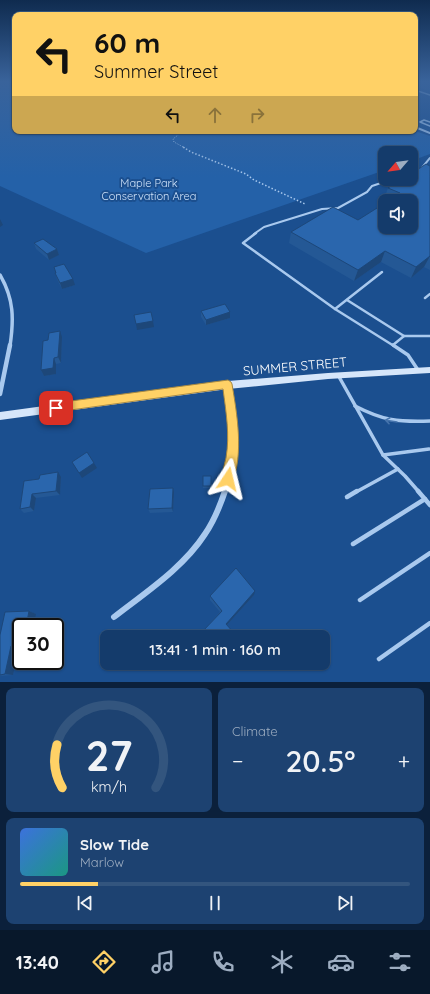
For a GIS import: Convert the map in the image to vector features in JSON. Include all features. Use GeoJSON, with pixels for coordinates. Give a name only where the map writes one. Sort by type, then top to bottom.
{"type":"FeatureCollection","features":[{"type":"Feature","properties":{"kind":"main road","name":"SUMMER STREET"},"geometry":{"type":"LineString","coordinates":[[0,416],[228,384],[338,375],[430,370]]}},
{"type":"Feature","properties":{"kind":"street"},"geometry":{"type":"LineString","coordinates":[[418,128],[430,133]]}},
{"type":"Feature","properties":{"kind":"street"},"geometry":{"type":"LineString","coordinates":[[0,275],[8,287],[12,302],[13,320],[0,394]]}},
{"type":"Feature","properties":{"kind":"street"},"geometry":{"type":"LineString","coordinates":[[114,617],[162,580],[198,544],[210,526],[228,479],[232,455],[234,427],[228,384]]}},
{"type":"Feature","properties":{"kind":"lane"},"geometry":{"type":"LineString","coordinates":[[430,122],[424,120],[420,122],[430,126]]}},
{"type":"Feature","properties":{"kind":"lane"},"geometry":{"type":"LineString","coordinates":[[418,171],[421,170],[430,158]]}},
{"type":"Feature","properties":{"kind":"lane"},"geometry":{"type":"LineString","coordinates":[[378,184],[372,186],[367,192],[338,208],[322,209],[264,227],[243,243],[335,308],[408,355],[418,370]]}},
{"type":"Feature","properties":{"kind":"lane"},"geometry":{"type":"LineString","coordinates":[[335,308],[382,272]]}},
{"type":"Feature","properties":{"kind":"lane"},"geometry":{"type":"LineString","coordinates":[[425,298],[430,294]]}},
{"type":"Feature","properties":{"kind":"lane"},"geometry":{"type":"LineString","coordinates":[[347,300],[404,336],[430,336]]}},
{"type":"Feature","properties":{"kind":"lane"},"geometry":{"type":"LineString","coordinates":[[393,345],[404,336]]}},
{"type":"Feature","properties":{"kind":"lane"},"geometry":{"type":"LineString","coordinates":[[338,375],[354,406],[383,455],[398,469],[430,505]]}},
{"type":"Feature","properties":{"kind":"lane"},"geometry":{"type":"LineString","coordinates":[[354,406],[376,418],[394,422],[430,421]]}},
{"type":"Feature","properties":{"kind":"lane"},"geometry":{"type":"LineString","coordinates":[[383,455],[429,449]]}},
{"type":"Feature","properties":{"kind":"lane"},"geometry":{"type":"LineString","coordinates":[[347,497],[398,469]]}},
{"type":"Feature","properties":{"kind":"lane"},"geometry":{"type":"LineString","coordinates":[[353,544],[425,499]]}},
{"type":"Feature","properties":{"kind":"lane"},"geometry":{"type":"LineString","coordinates":[[360,600],[430,553]]}},
{"type":"Feature","properties":{"kind":"lane"},"geometry":{"type":"LineString","coordinates":[[379,659],[430,623]]}},
{"type":"Feature","properties":{"kind":"path"},"geometry":{"type":"LineString","coordinates":[[179,134],[173,139],[174,142],[191,152],[246,174],[254,180],[305,204]]}},
{"type":"Feature","properties":{"kind":"green space","name":"Maple Park Conservation Area"},"geometry":{"type":"Polygon","coordinates":[[[0,114],[12,114],[12,134],[418,134],[418,132],[430,136],[430,154],[418,158],[418,146],[378,146],[378,172],[146,253],[0,186],[0,114]]]}},
{"type":"Feature","properties":{"kind":"building"},"geometry":{"type":"Polygon","coordinates":[[[426,164],[430,166],[430,256],[416,267],[385,251],[358,270],[291,232],[333,207],[358,220],[378,207],[378,234],[418,234],[418,194],[398,194],[400,193],[388,188],[391,186],[418,186],[418,169],[426,164]]]}},
{"type":"Feature","properties":{"kind":"building"},"geometry":{"type":"Polygon","coordinates":[[[43,239],[57,249],[47,254],[34,243],[43,239]]]}},
{"type":"Feature","properties":{"kind":"building"},"geometry":{"type":"Polygon","coordinates":[[[64,264],[73,279],[60,283],[54,267],[64,264]]]}},
{"type":"Feature","properties":{"kind":"building"},"geometry":{"type":"Polygon","coordinates":[[[225,304],[230,312],[206,320],[201,311],[225,304]]]}},
{"type":"Feature","properties":{"kind":"building"},"geometry":{"type":"Polygon","coordinates":[[[151,312],[153,321],[136,324],[134,315],[151,312]]]}},
{"type":"Feature","properties":{"kind":"building"},"geometry":{"type":"Polygon","coordinates":[[[60,331],[58,357],[54,358],[53,368],[41,370],[43,341],[48,340],[49,333],[60,331]]]}},
{"type":"Feature","properties":{"kind":"building"},"geometry":{"type":"Polygon","coordinates":[[[87,452],[94,463],[79,473],[72,462],[87,452]]]}},
{"type":"Feature","properties":{"kind":"building"},"geometry":{"type":"Polygon","coordinates":[[[58,472],[56,491],[32,494],[30,507],[20,509],[24,481],[39,479],[40,475],[58,472]]]}},
{"type":"Feature","properties":{"kind":"building"},"geometry":{"type":"Polygon","coordinates":[[[203,476],[211,476],[211,486],[203,486],[203,476]]]}},
{"type":"Feature","properties":{"kind":"building"},"geometry":{"type":"Polygon","coordinates":[[[173,488],[172,508],[148,509],[150,489],[173,488]]]}},
{"type":"Feature","properties":{"kind":"building"},"geometry":{"type":"Polygon","coordinates":[[[236,568],[255,591],[226,624],[231,630],[204,630],[222,611],[210,596],[236,568]]]}},
{"type":"Feature","properties":{"kind":"building"},"geometry":{"type":"Polygon","coordinates":[[[29,611],[28,618],[12,618],[12,646],[5,674],[0,675],[0,635],[5,612],[29,611]]]}},
{"type":"Feature","properties":{"kind":"route"},"geometry":{"type":"LineString","coordinates":[[56,408],[228,384],[234,427],[232,455],[228,479]]}}]}
